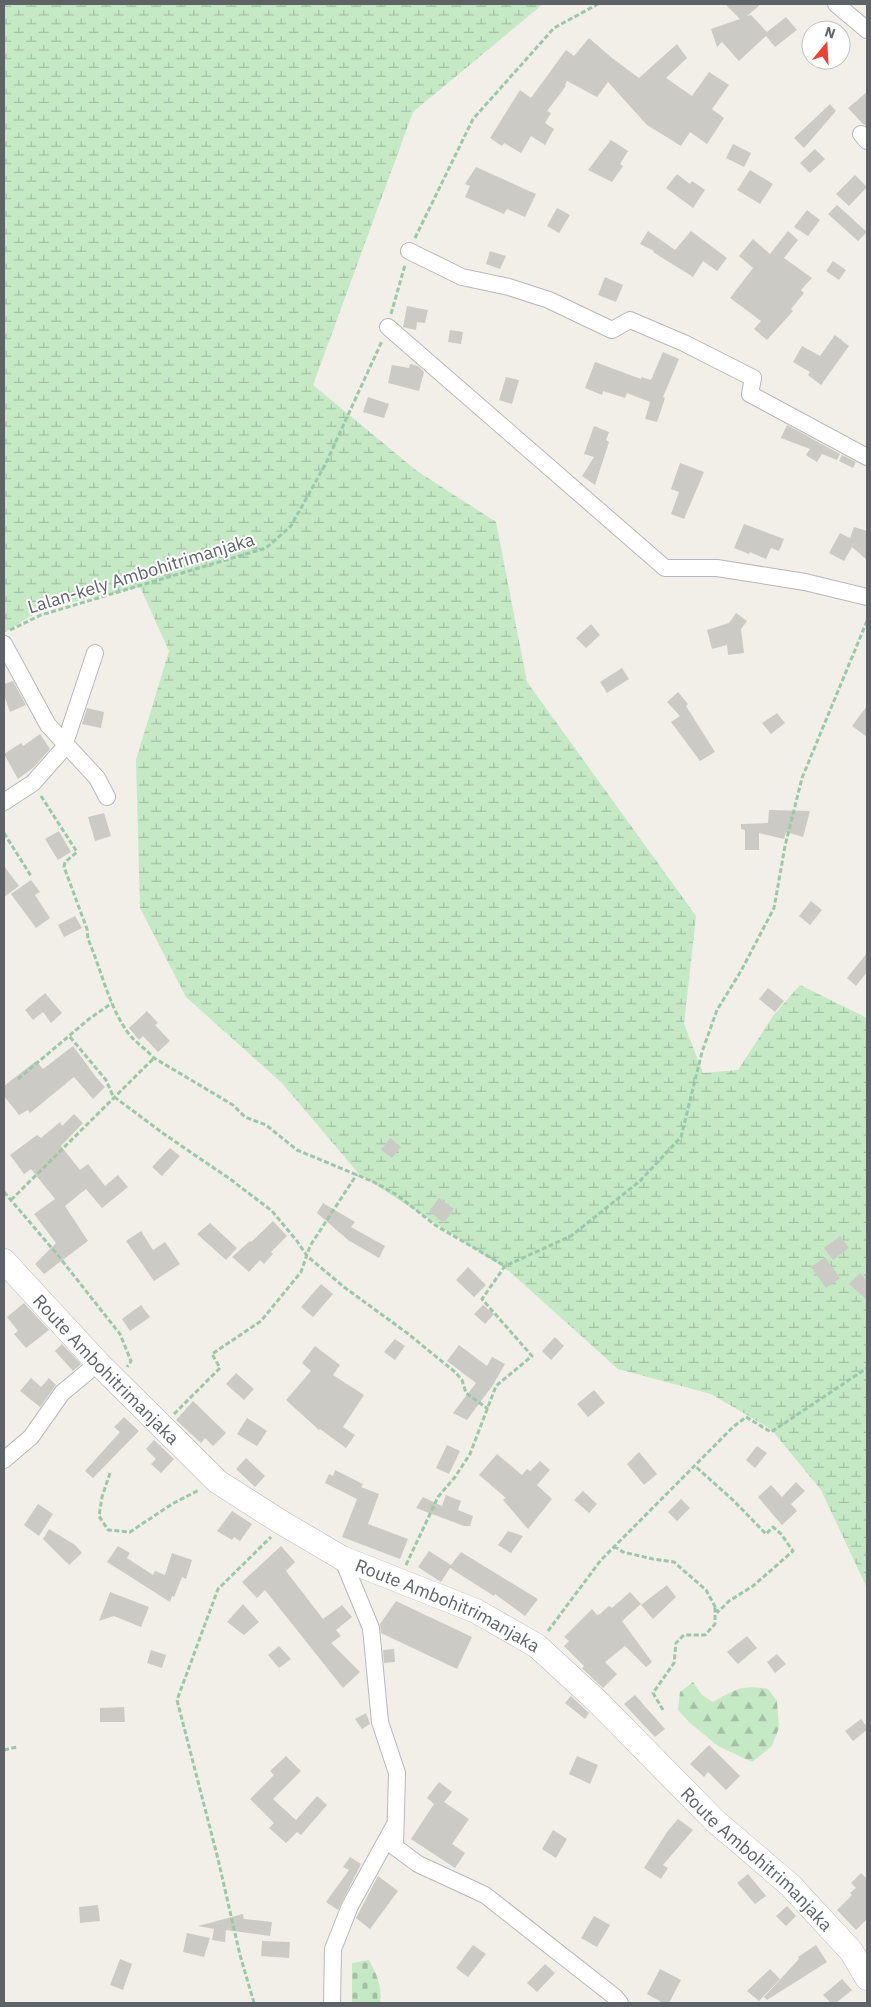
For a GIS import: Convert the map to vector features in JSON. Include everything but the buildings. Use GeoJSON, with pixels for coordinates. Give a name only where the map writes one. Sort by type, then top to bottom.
{"type":"FeatureCollection","features":[{"type":"Feature","properties":{"kind":"street"},"geometry":{"type":"LineString","coordinates":[[836,4],[867,30]]}},
{"type":"Feature","properties":{"kind":"street"},"geometry":{"type":"LineString","coordinates":[[408,251],[462,277],[549,300],[612,330],[630,320],[684,343],[754,378],[750,394],[867,457]]}},
{"type":"Feature","properties":{"kind":"street"},"geometry":{"type":"LineString","coordinates":[[388,327],[665,568],[717,568],[805,582],[867,597]]}},
{"type":"Feature","properties":{"kind":"street"},"geometry":{"type":"LineString","coordinates":[[4,644],[48,725],[97,778],[107,797]]}},
{"type":"Feature","properties":{"kind":"street"},"geometry":{"type":"LineString","coordinates":[[4,802],[33,783],[63,749],[95,653]]}},
{"type":"Feature","properties":{"kind":"street","name":"Route Ambohitrimanjaka"},"geometry":{"type":"LineString","coordinates":[[4,1261],[98,1363],[218,1482],[342,1558],[476,1610],[537,1646],[598,1702],[715,1821],[790,1884],[851,1951],[867,1978]]}},
{"type":"Feature","properties":{"kind":"street"},"geometry":{"type":"LineString","coordinates":[[4,1460],[31,1437],[62,1393],[98,1363]]}},
{"type":"Feature","properties":{"kind":"street"},"geometry":{"type":"LineString","coordinates":[[342,1558],[371,1628],[380,1722],[397,1773],[395,1848],[418,1864],[485,1895],[615,1997],[620,2003]]}},
{"type":"Feature","properties":{"kind":"street"},"geometry":{"type":"LineString","coordinates":[[332,2003],[333,1949],[350,1906],[396,1822]]}},
{"type":"Feature","properties":{"kind":"path","name":"Lalan-kely Ambohitrimanjaka"},"geometry":{"type":"LineString","coordinates":[[4,634],[41,615],[266,548],[291,526],[326,463],[388,327],[408,251],[473,119],[554,28],[598,4]]}},
{"type":"Feature","properties":{"kind":"path"},"geometry":{"type":"LineString","coordinates":[[399,1579],[438,1497],[455,1477],[470,1454],[496,1386],[532,1356],[482,1299],[505,1266],[571,1236],[640,1181],[681,1137],[702,1052],[717,1010],[741,971],[774,908],[802,778],[867,621]]}},
{"type":"Feature","properties":{"kind":"path"},"geometry":{"type":"LineString","coordinates":[[33,783],[77,852],[65,862],[64,867],[112,1003],[126,1030],[137,1043],[154,1058],[233,1105],[245,1117],[266,1125],[298,1150],[357,1174],[397,1196],[435,1225],[505,1266]]}},
{"type":"Feature","properties":{"kind":"path"},"geometry":{"type":"LineString","coordinates":[[4,833],[31,876]]}},
{"type":"Feature","properties":{"kind":"path"},"geometry":{"type":"LineString","coordinates":[[18,1079],[89,1019],[112,1003]]}},
{"type":"Feature","properties":{"kind":"path"},"geometry":{"type":"LineString","coordinates":[[70,1037],[106,1080],[113,1096],[272,1211],[297,1240],[306,1256],[344,1288],[455,1372],[462,1380],[466,1393],[488,1409]]}},
{"type":"Feature","properties":{"kind":"path"},"geometry":{"type":"LineString","coordinates":[[10,1200],[113,1096],[154,1058]]}},
{"type":"Feature","properties":{"kind":"path"},"geometry":{"type":"LineString","coordinates":[[161,1427],[220,1368],[212,1354],[261,1321],[301,1272],[310,1246],[357,1174]]}},
{"type":"Feature","properties":{"kind":"path"},"geometry":{"type":"LineString","coordinates":[[4,1192],[120,1334],[131,1361],[117,1382]]}},
{"type":"Feature","properties":{"kind":"path"},"geometry":{"type":"LineString","coordinates":[[537,1646],[601,1560],[733,1427],[746,1417],[771,1432],[867,1368]]}},
{"type":"Feature","properties":{"kind":"path"},"geometry":{"type":"LineString","coordinates":[[614,1546],[623,1552],[674,1562],[706,1590],[718,1612],[729,1601],[753,1586],[793,1551],[781,1534],[773,1527],[766,1534],[695,1466]]}},
{"type":"Feature","properties":{"kind":"path"},"geometry":{"type":"LineString","coordinates":[[110,1473],[102,1497],[99,1516],[108,1530],[130,1532],[172,1504],[218,1482]]}},
{"type":"Feature","properties":{"kind":"path"},"geometry":{"type":"LineString","coordinates":[[254,2003],[240,1955],[218,1859],[177,1700],[218,1589],[284,1524]]}},
{"type":"Feature","properties":{"kind":"path"},"geometry":{"type":"LineString","coordinates":[[663,1710],[653,1693],[674,1663],[676,1643],[684,1635],[705,1635],[716,1624],[715,1607]]}},
{"type":"Feature","properties":{"kind":"path"},"geometry":{"type":"LineString","coordinates":[[4,1750],[17,1747]]}},
{"type":"Feature","properties":{"kind":"green space"},"geometry":{"type":"Polygon","coordinates":[[[4,4],[543,4],[413,112],[313,385],[417,471],[496,522],[527,682],[696,916],[684,1024],[703,1073],[738,1070],[773,1016],[800,985],[867,1018],[867,1588],[821,1490],[771,1429],[711,1394],[618,1369],[509,1271],[359,1174],[282,1083],[186,997],[140,908],[136,760],[169,651],[140,587],[41,609],[4,633],[4,4]]]}},
{"type":"Feature","properties":{"kind":"green space"},"geometry":{"type":"Polygon","coordinates":[[[693,1682],[702,1695],[713,1702],[739,1689],[751,1687],[768,1689],[777,1701],[779,1728],[772,1746],[752,1762],[718,1746],[690,1723],[678,1710],[680,1692],[693,1682]]]}},
{"type":"Feature","properties":{"kind":"green space"},"geometry":{"type":"Polygon","coordinates":[[[369,1960],[380,1986],[380,2003],[352,2003],[352,1963],[369,1960]]]}}]}
